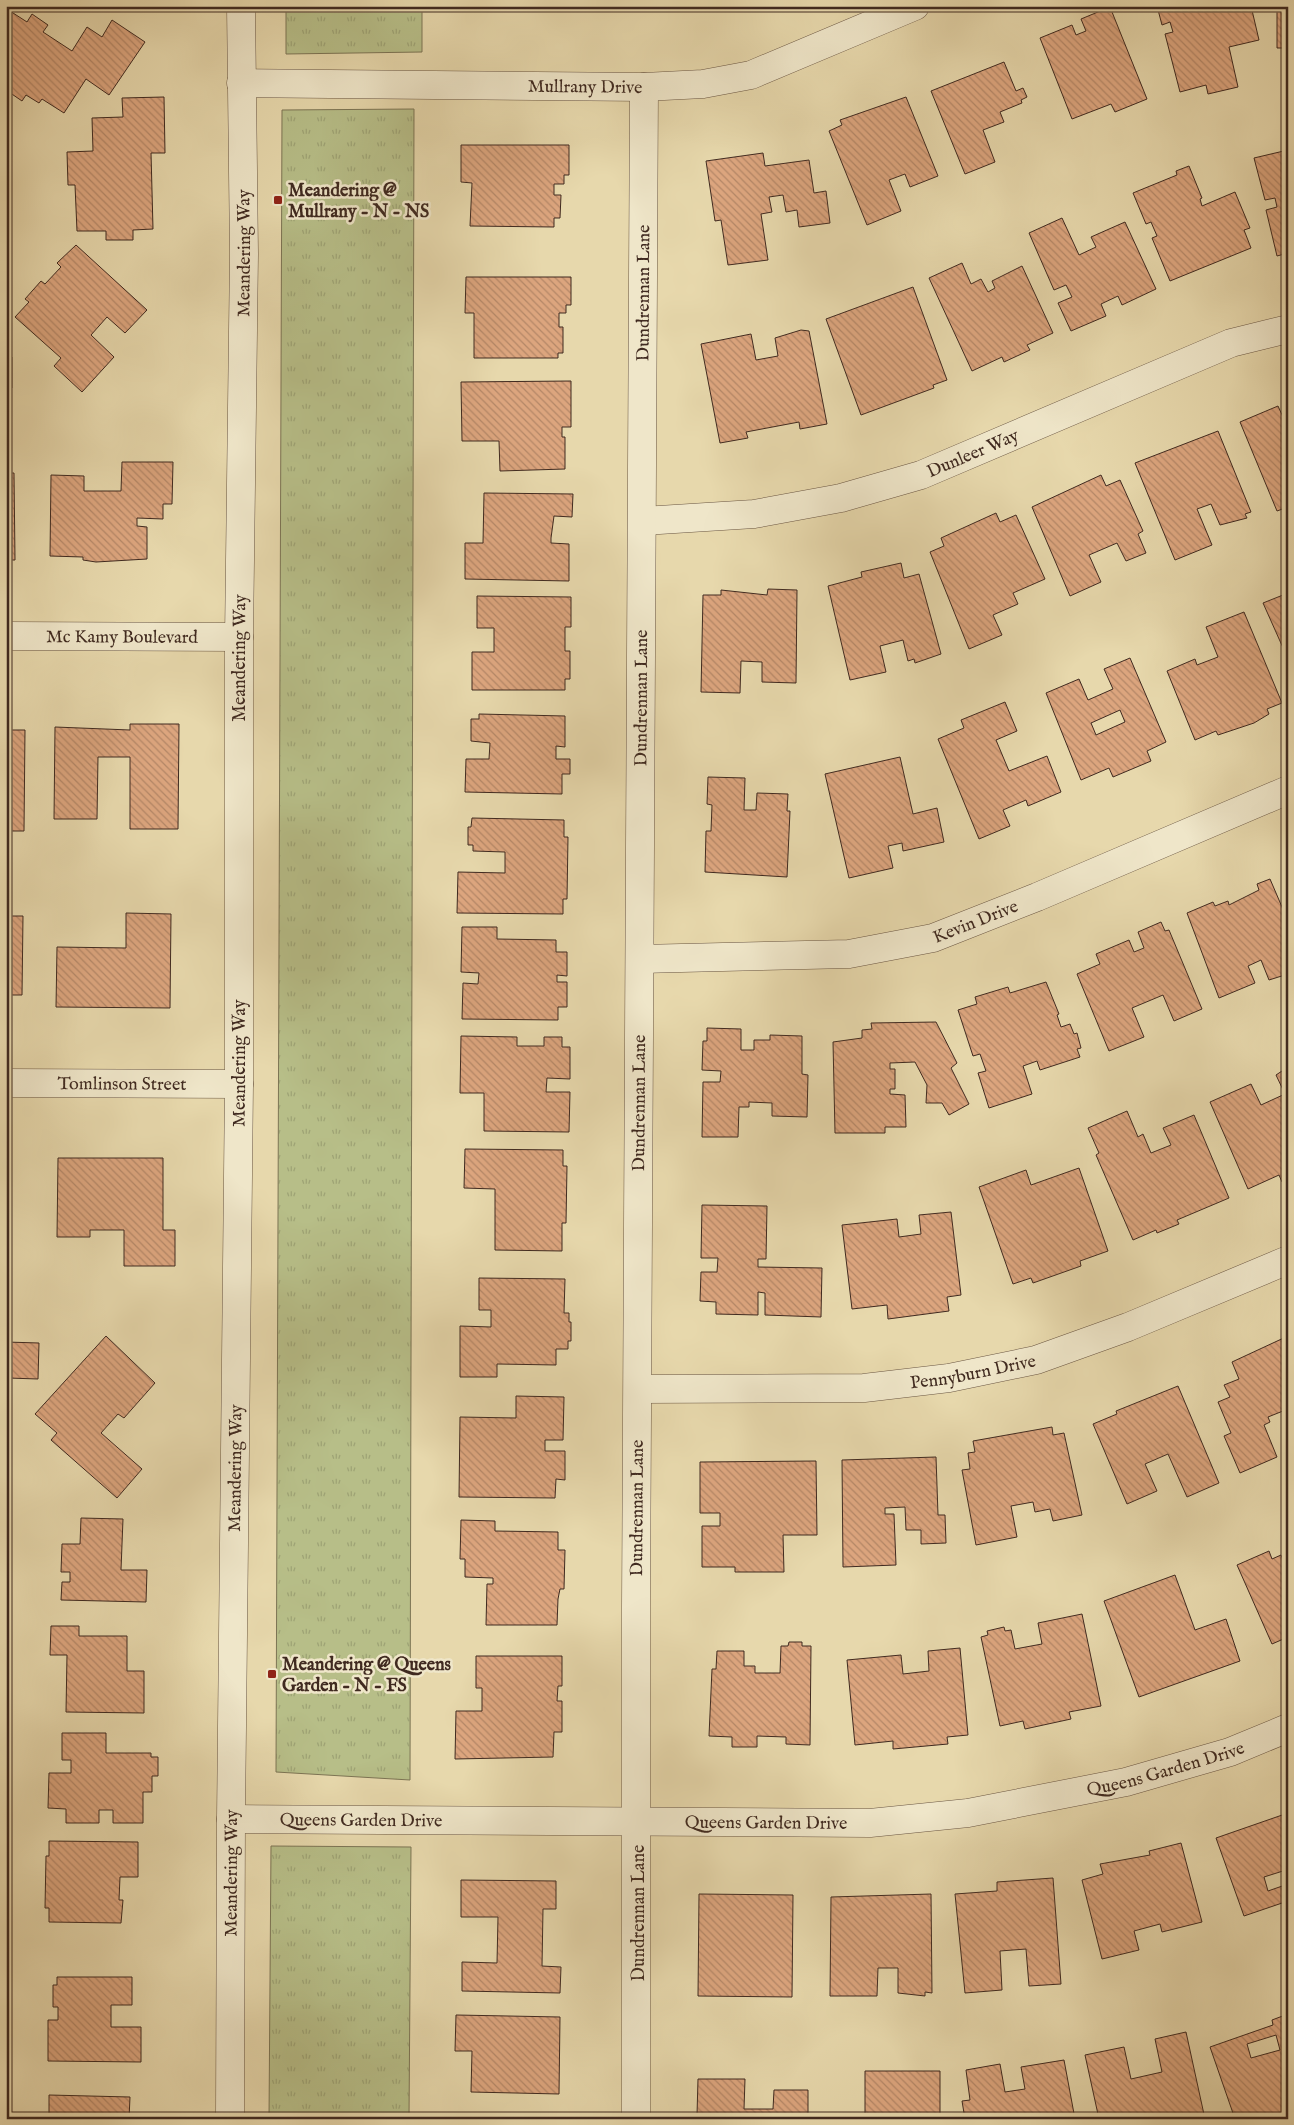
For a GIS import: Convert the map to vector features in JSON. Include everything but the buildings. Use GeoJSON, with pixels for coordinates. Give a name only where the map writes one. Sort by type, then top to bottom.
{"type":"FeatureCollection","features":[{"type":"Feature","properties":{"kind":"street","name":"Meandering Way"},"geometry":{"type":"LineString","coordinates":[[230,2119],[231,1819],[239,1084],[239,637],[244,254],[241,6]]}},
{"type":"Feature","properties":{"kind":"street","name":"Mullrany Drive"},"geometry":{"type":"LineString","coordinates":[[241,83],[644,87],[704,84],[752,75],[916,6]]}},
{"type":"Feature","properties":{"kind":"street","name":"Dundrennan Lane"},"geometry":{"type":"LineString","coordinates":[[636,2119],[638,1821],[636,1607],[639,1390],[644,87]]}},
{"type":"Feature","properties":{"kind":"street","name":"Dunleer Way"},"geometry":{"type":"LineString","coordinates":[[643,522],[754,514],[841,498],[876,488],[921,474],[1231,343],[1288,329]]}},
{"type":"Feature","properties":{"kind":"street","name":"Mc Kamy Boulevard"},"geometry":{"type":"LineString","coordinates":[[6,636],[239,637]]}},
{"type":"Feature","properties":{"kind":"street","name":"Kevin Drive"},"geometry":{"type":"LineString","coordinates":[[640,959],[849,954],[932,938],[1037,897],[1288,790]]}},
{"type":"Feature","properties":{"kind":"street","name":"Tomlinson Street"},"geometry":{"type":"LineString","coordinates":[[6,1083],[239,1084]]}},
{"type":"Feature","properties":{"kind":"street","name":"Pennyburn Drive"},"geometry":{"type":"LineString","coordinates":[[639,1390],[864,1388],[949,1378],[1036,1360],[1128,1327],[1288,1260]]}},
{"type":"Feature","properties":{"kind":"street","name":"Queens Garden Drive"},"geometry":{"type":"LineString","coordinates":[[231,1819],[870,1823],[968,1813],[1126,1782],[1230,1752],[1288,1728]]}},
{"type":"Feature","properties":{"kind":"green space"},"geometry":{"type":"Polygon","coordinates":[[[286,6],[422,6],[422,52],[286,54],[286,6]]]}},
{"type":"Feature","properties":{"kind":"green space"},"geometry":{"type":"Polygon","coordinates":[[[414,109],[410,1780],[276,1772],[282,110],[414,109]]]}},
{"type":"Feature","properties":{"kind":"green space"},"geometry":{"type":"Polygon","coordinates":[[[271,1846],[411,1847],[409,2119],[269,2119],[271,1846]]]}},
{"type":"Feature","properties":{"kind":"place","name":"Meandering @ Mullrany - N - NS"},"geometry":{"type":"Point","coordinates":[278,200]}},
{"type":"Feature","properties":{"kind":"place","name":"Meandering @ Queens Garden - N - FS"},"geometry":{"type":"Point","coordinates":[272,1674]}}]}
